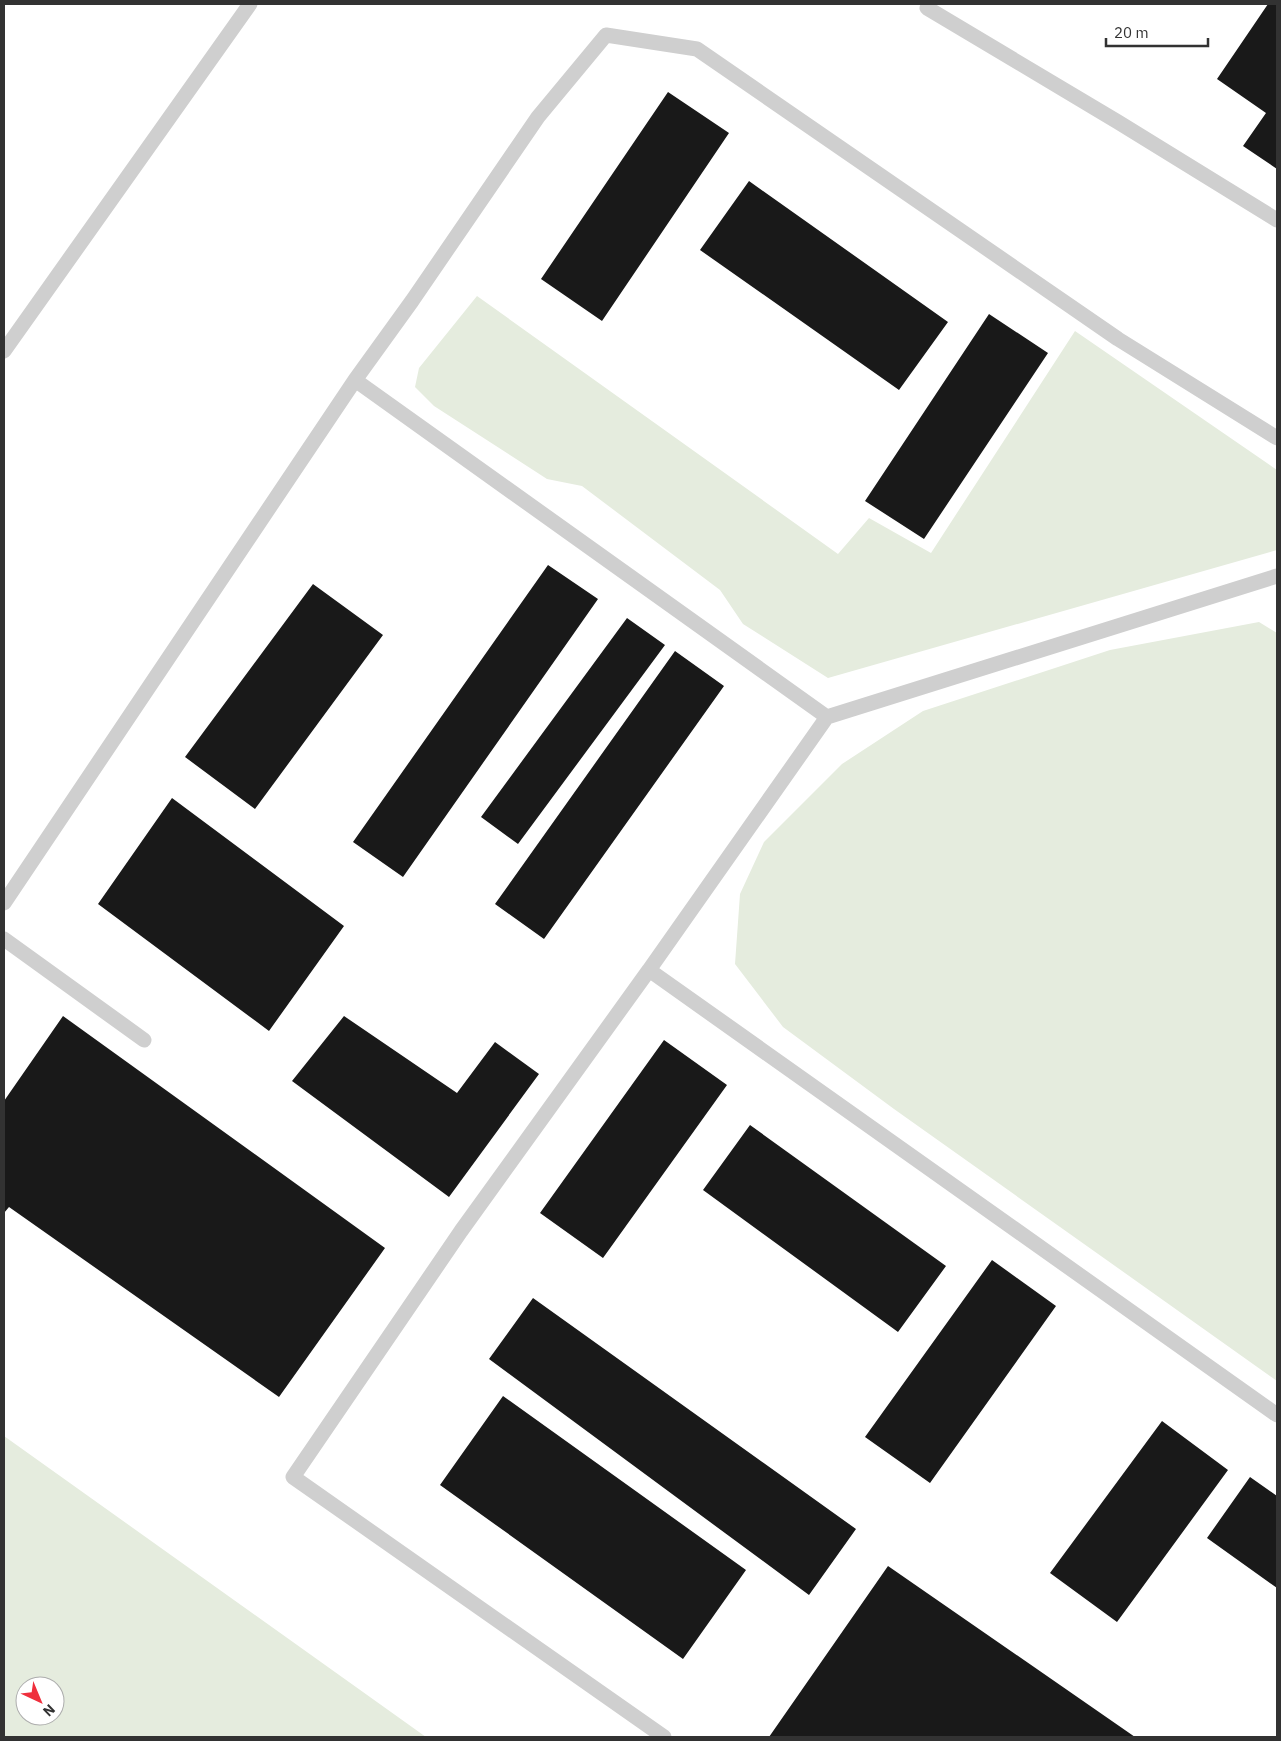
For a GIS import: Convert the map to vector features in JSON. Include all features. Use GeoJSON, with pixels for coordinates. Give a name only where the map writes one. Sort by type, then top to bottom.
{"type":"FeatureCollection","features":[{"type":"Feature","properties":{"kind":"lane"},"geometry":{"type":"LineString","coordinates":[[4,352],[250,4]]}},
{"type":"Feature","properties":{"kind":"lane"},"geometry":{"type":"LineString","coordinates":[[927,8],[1277,220]]}},
{"type":"Feature","properties":{"kind":"lane"},"geometry":{"type":"LineString","coordinates":[[4,903],[354,380],[412,301],[538,117],[606,35],[697,49],[1118,340],[1277,438]]}},
{"type":"Feature","properties":{"kind":"lane"},"geometry":{"type":"LineString","coordinates":[[354,380],[827,717]]}},
{"type":"Feature","properties":{"kind":"lane"},"geometry":{"type":"LineString","coordinates":[[664,1737],[293,1477],[461,1231],[650,970],[827,717],[1277,576]]}},
{"type":"Feature","properties":{"kind":"lane"},"geometry":{"type":"LineString","coordinates":[[4,939],[144,1040]]}},
{"type":"Feature","properties":{"kind":"lane"},"geometry":{"type":"LineString","coordinates":[[650,970],[1277,1414]]}},
{"type":"Feature","properties":{"kind":"shaded area"},"geometry":{"type":"Polygon","coordinates":[[[477,296],[838,554],[869,518],[931,553],[1075,331],[1277,470],[1277,550],[828,678],[743,624],[720,590],[582,486],[547,479],[434,406],[415,387],[419,368],[477,296]]]}},
{"type":"Feature","properties":{"kind":"shaded area"},"geometry":{"type":"Polygon","coordinates":[[[1259,622],[1277,633],[1277,1381],[894,1109],[783,1027],[735,964],[740,894],[764,842],[842,764],[923,711],[1110,650],[1259,622]]]}},
{"type":"Feature","properties":{"kind":"shaded area"},"geometry":{"type":"Polygon","coordinates":[[[4,1436],[426,1737],[4,1737],[4,1436]]]}},
{"type":"Feature","properties":{"kind":"building"},"geometry":{"type":"Polygon","coordinates":[[[1268,4],[1277,4],[1277,169],[1243,146],[1266,113],[1217,79],[1268,4]]]}},
{"type":"Feature","properties":{"kind":"building"},"geometry":{"type":"Polygon","coordinates":[[[668,92],[729,133],[602,321],[541,279],[668,92]]]}},
{"type":"Feature","properties":{"kind":"building"},"geometry":{"type":"Polygon","coordinates":[[[749,181],[948,322],[899,390],[700,250],[749,181]]]}},
{"type":"Feature","properties":{"kind":"building"},"geometry":{"type":"Polygon","coordinates":[[[989,314],[1048,353],[924,539],[865,501],[989,314]]]}},
{"type":"Feature","properties":{"kind":"building"},"geometry":{"type":"Polygon","coordinates":[[[548,565],[598,599],[403,877],[353,842],[548,565]]]}},
{"type":"Feature","properties":{"kind":"building"},"geometry":{"type":"Polygon","coordinates":[[[313,584],[383,635],[255,809],[185,757],[313,584]]]}},
{"type":"Feature","properties":{"kind":"building"},"geometry":{"type":"Polygon","coordinates":[[[627,618],[665,645],[518,844],[481,817],[627,618]]]}},
{"type":"Feature","properties":{"kind":"building"},"geometry":{"type":"Polygon","coordinates":[[[675,651],[724,686],[544,939],[495,904],[675,651]]]}},
{"type":"Feature","properties":{"kind":"building"},"geometry":{"type":"Polygon","coordinates":[[[172,798],[344,926],[269,1031],[98,904],[172,798]]]}},
{"type":"Feature","properties":{"kind":"building"},"geometry":{"type":"Polygon","coordinates":[[[63,1016],[385,1248],[279,1397],[9,1207],[4,1213],[4,1101],[63,1016]]]}},
{"type":"Feature","properties":{"kind":"building"},"geometry":{"type":"Polygon","coordinates":[[[344,1016],[457,1093],[495,1042],[539,1074],[449,1197],[292,1081],[344,1016]]]}},
{"type":"Feature","properties":{"kind":"building"},"geometry":{"type":"Polygon","coordinates":[[[664,1040],[727,1085],[603,1258],[540,1213],[664,1040]]]}},
{"type":"Feature","properties":{"kind":"building"},"geometry":{"type":"Polygon","coordinates":[[[750,1125],[946,1266],[898,1332],[703,1190],[750,1125]]]}},
{"type":"Feature","properties":{"kind":"building"},"geometry":{"type":"Polygon","coordinates":[[[992,1260],[1056,1306],[930,1483],[865,1437],[992,1260]]]}},
{"type":"Feature","properties":{"kind":"building"},"geometry":{"type":"Polygon","coordinates":[[[533,1298],[856,1529],[809,1595],[489,1359],[533,1298]]]}},
{"type":"Feature","properties":{"kind":"building"},"geometry":{"type":"Polygon","coordinates":[[[503,1396],[746,1570],[683,1659],[440,1485],[503,1396]]]}},
{"type":"Feature","properties":{"kind":"building"},"geometry":{"type":"Polygon","coordinates":[[[1162,1421],[1228,1470],[1117,1622],[1050,1573],[1162,1421]]]}},
{"type":"Feature","properties":{"kind":"building"},"geometry":{"type":"Polygon","coordinates":[[[1250,1477],[1277,1496],[1277,1588],[1207,1538],[1250,1477]]]}},
{"type":"Feature","properties":{"kind":"building"},"geometry":{"type":"Polygon","coordinates":[[[888,1566],[1135,1737],[769,1737],[888,1566]]]}}]}
